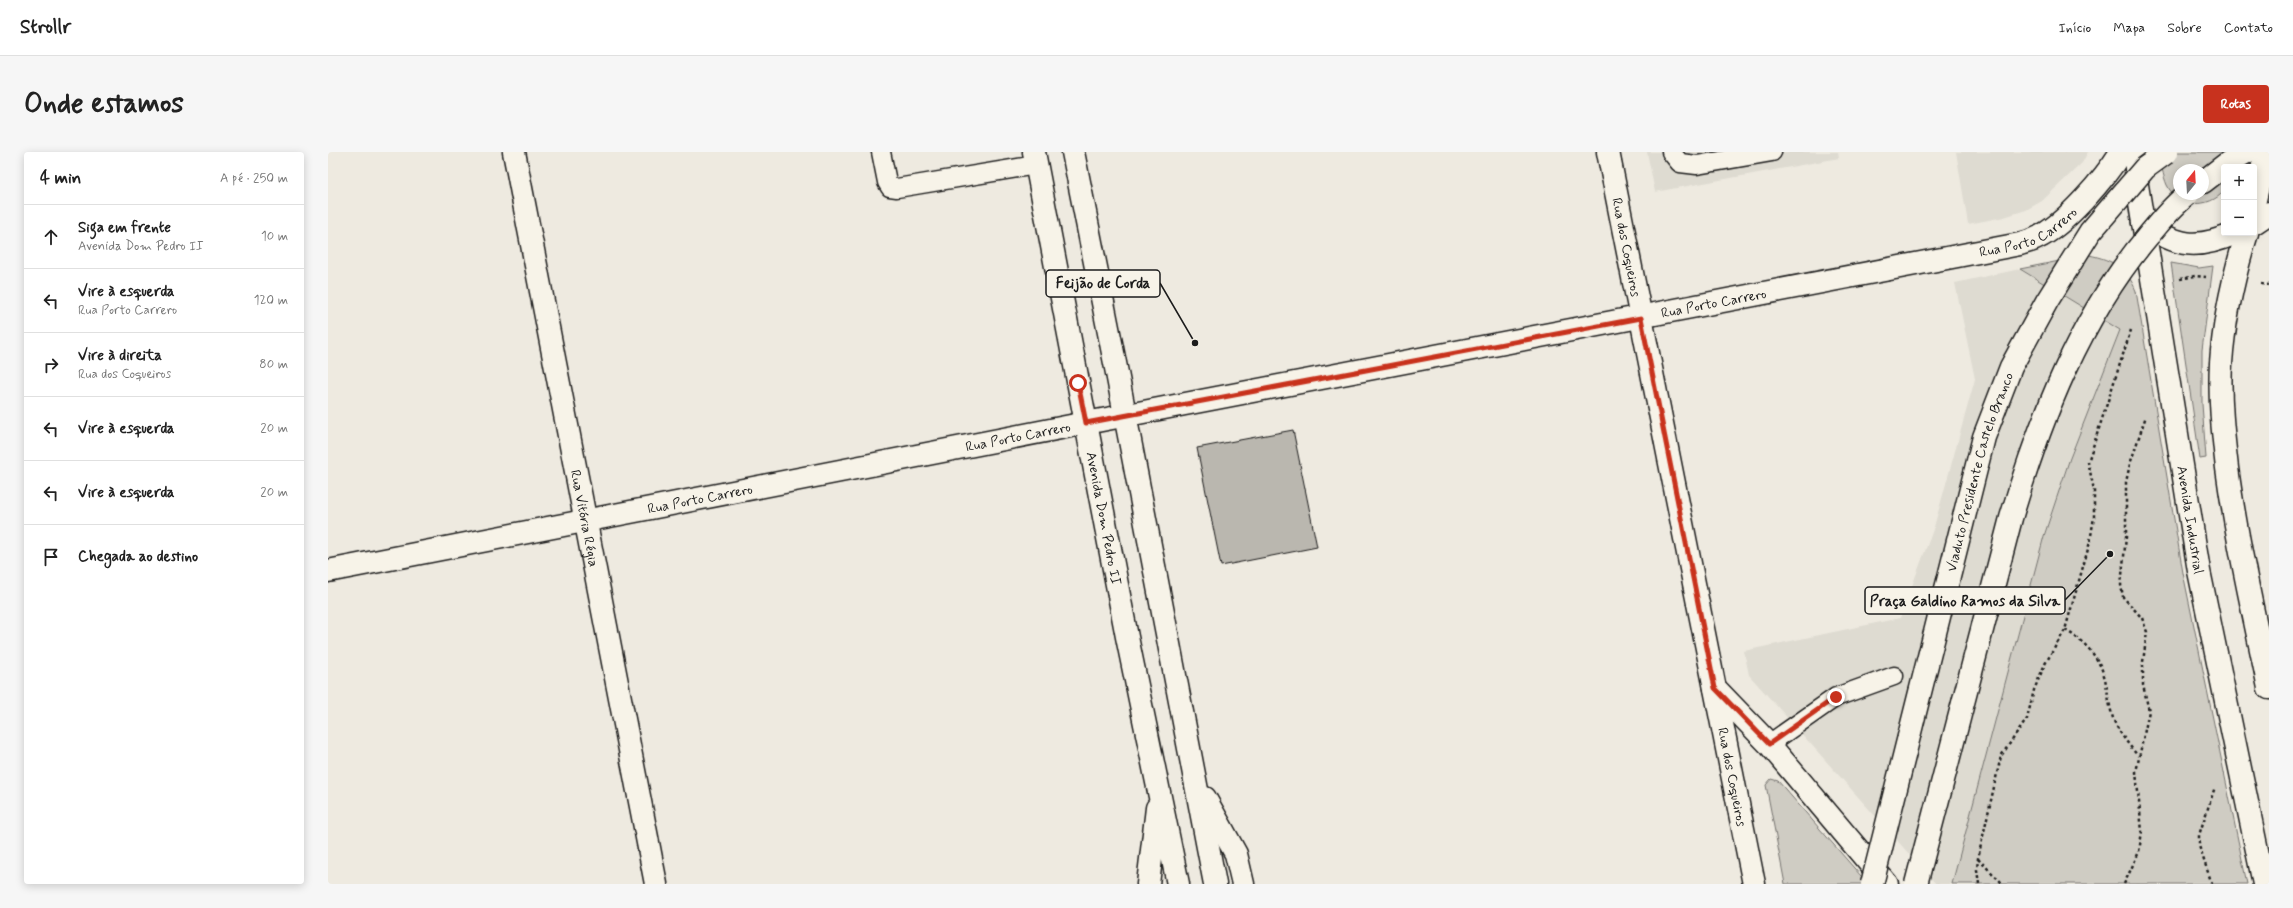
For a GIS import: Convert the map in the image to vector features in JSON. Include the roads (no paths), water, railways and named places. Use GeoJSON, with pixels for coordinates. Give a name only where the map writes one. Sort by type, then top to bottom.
{"type":"FeatureCollection","features":[{"type":"Feature","properties":{"kind":"main road","name":"Rua Vitória Régia"},"geometry":{"type":"LineString","coordinates":[[514,152],[656,884]]}},
{"type":"Feature","properties":{"kind":"main road"},"geometry":{"type":"LineString","coordinates":[[1073,152],[1126,415],[1215,884]]}},
{"type":"Feature","properties":{"kind":"main road","name":"Rua dos Coqueiros"},"geometry":{"type":"LineString","coordinates":[[1608,152],[1754,884]]}},
{"type":"Feature","properties":{"kind":"main road","name":"Rua Porto Carrero"},"geometry":{"type":"LineString","coordinates":[[328,571],[1126,415],[1641,318],[2012,246],[2037,238],[2052,229],[2103,179],[2121,152]]}},
{"type":"Feature","properties":{"kind":"main road","name":"Avenida Industrial"},"geometry":{"type":"LineString","coordinates":[[2135,152],[2136,184],[2199,571],[2264,884]]}},
{"type":"Feature","properties":{"kind":"main road","name":"Viaduto Presidente Castelo Branco"},"geometry":{"type":"LineString","coordinates":[[1872,884],[1978,458],[1984,437],[2011,367],[2047,301],[2090,232],[2145,168],[2167,152]]}},
{"type":"Feature","properties":{"kind":"main road"},"geometry":{"type":"LineString","coordinates":[[2209,177],[2229,162],[2247,152]]}},
{"type":"Feature","properties":{"kind":"main road"},"geometry":{"type":"LineString","coordinates":[[2255,200],[2266,152]]}},
{"type":"Feature","properties":{"kind":"main road","name":"Avenida Dom Pedro II"},"geometry":{"type":"LineString","coordinates":[[1035,158],[1178,884]]}},
{"type":"Feature","properties":{"kind":"main road"},"geometry":{"type":"LineString","coordinates":[[1916,884],[2011,518],[2028,460],[2051,400],[2082,335],[2124,265],[2180,200]]}},
{"type":"Feature","properties":{"kind":"main road"},"geometry":{"type":"LineString","coordinates":[[2257,222],[2269,213]]}},
{"type":"Feature","properties":{"kind":"main road"},"geometry":{"type":"LineString","coordinates":[[2257,223],[2269,220]]}},
{"type":"Feature","properties":{"kind":"main road"},"geometry":{"type":"LineString","coordinates":[[2143,223],[2171,240],[2188,245],[2206,244],[2228,236]]}},
{"type":"Feature","properties":{"kind":"main road"},"geometry":{"type":"LineString","coordinates":[[2246,236],[2234,280],[2224,331],[2221,363],[2222,426],[2236,529],[2269,688]]}},
{"type":"Feature","properties":{"kind":"main road"},"geometry":{"type":"LineString","coordinates":[[1715,688],[1769,744],[1887,884]]}},
{"type":"Feature","properties":{"kind":"main road"},"geometry":{"type":"LineString","coordinates":[[1197,784],[1232,845],[1243,884]]}},
{"type":"Feature","properties":{"kind":"main road"},"geometry":{"type":"LineString","coordinates":[[1148,884],[1159,792]]}},
{"type":"Feature","properties":{"kind":"lane"},"geometry":{"type":"LineString","coordinates":[[881,152],[887,182],[890,187],[897,188],[1035,158]]}},
{"type":"Feature","properties":{"kind":"lane"},"geometry":{"type":"LineString","coordinates":[[1671,152],[1680,163],[1697,165],[1772,152]]}},
{"type":"Feature","properties":{"kind":"lane"},"geometry":{"type":"LineString","coordinates":[[1769,744],[1836,697],[1894,676]]}},
{"type":"Feature","properties":{"kind":"place","name":"Feijão de Corda"},"geometry":{"type":"Point","coordinates":[1195,343]}},
{"type":"Feature","properties":{"kind":"place","name":"Praça Galdino Ramos da Silva"},"geometry":{"type":"Point","coordinates":[2110,554]}}]}
